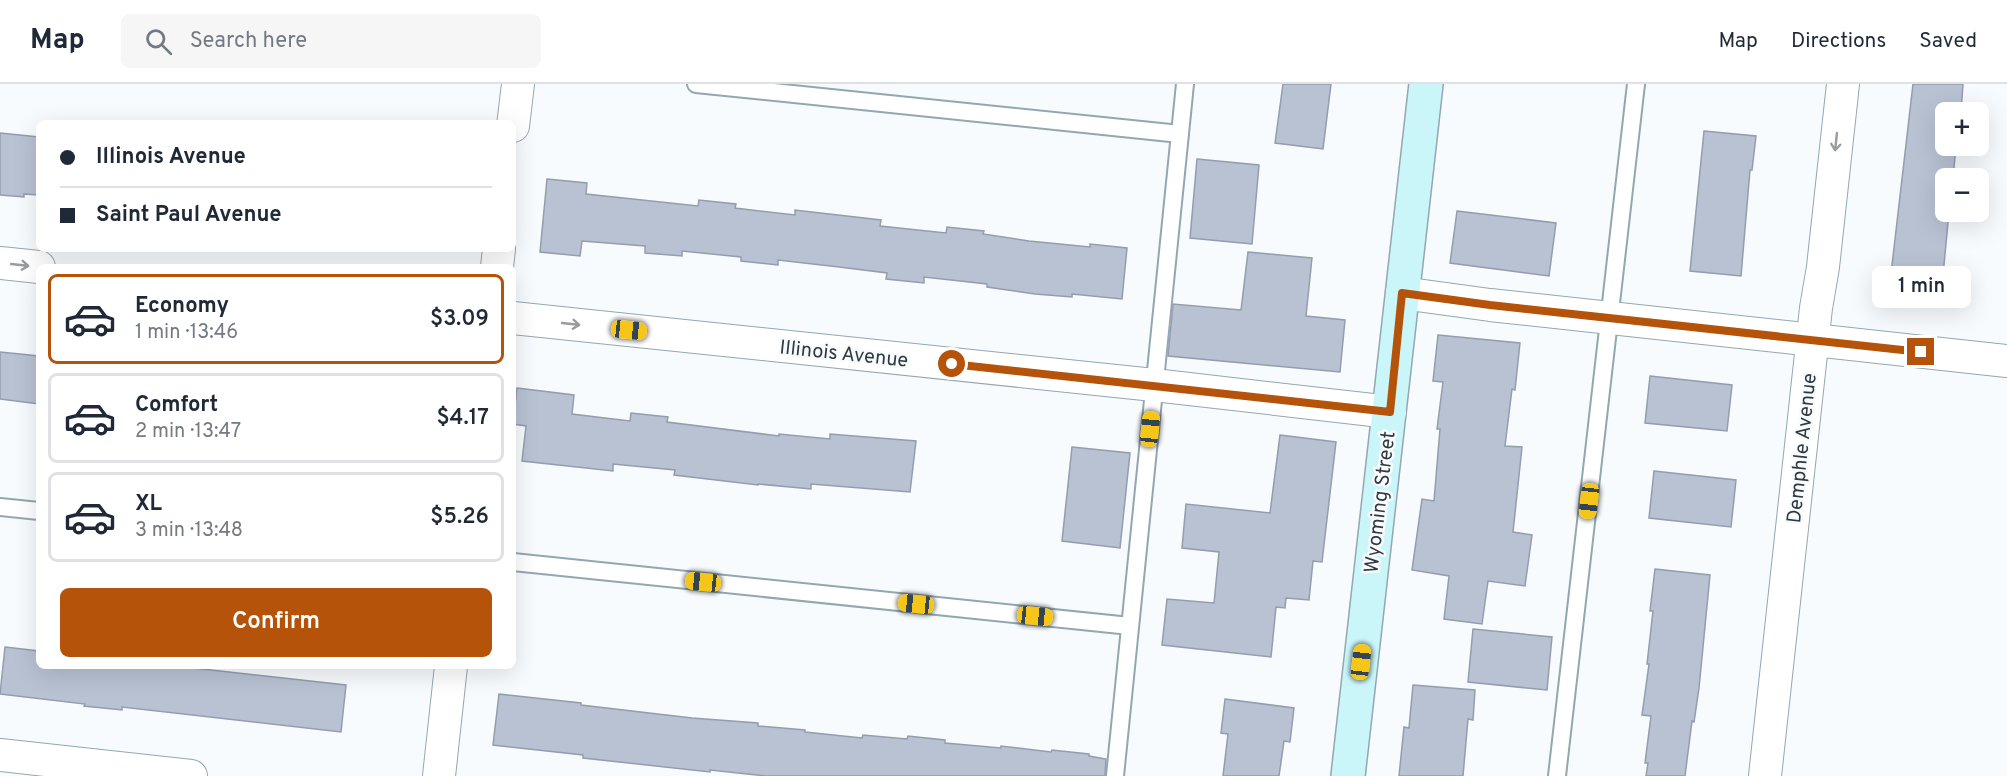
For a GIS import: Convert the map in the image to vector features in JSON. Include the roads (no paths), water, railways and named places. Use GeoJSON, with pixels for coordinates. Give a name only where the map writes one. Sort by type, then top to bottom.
{"type":"FeatureCollection","features":[{"type":"Feature","properties":{"kind":"street"},"geometry":{"type":"LineString","coordinates":[[514,120],[518,84]]}},
{"type":"Feature","properties":{"kind":"street","name":"Wyoming Street"},"geometry":{"type":"LineString","coordinates":[[1348,776],[1426,84]]}},
{"type":"Feature","properties":{"kind":"street","name":"Demphle Avenue"},"geometry":{"type":"LineString","coordinates":[[1765,776],[1843,84]]}},
{"type":"Feature","properties":{"kind":"street"},"geometry":{"type":"LineString","coordinates":[[0,263],[36,267]]}},
{"type":"Feature","properties":{"kind":"street"},"geometry":{"type":"LineString","coordinates":[[1402,293],[2007,361]]}},
{"type":"Feature","properties":{"kind":"street","name":"Illinois Avenue"},"geometry":{"type":"LineString","coordinates":[[516,318],[1390,412]]}},
{"type":"Feature","properties":{"kind":"street"},"geometry":{"type":"LineString","coordinates":[[439,776],[451,669]]}},
{"type":"Feature","properties":{"kind":"street"},"geometry":{"type":"LineString","coordinates":[[0,755],[191,776]]}},
{"type":"Feature","properties":{"kind":"lane"},"geometry":{"type":"LineString","coordinates":[[696,84],[1180,134]]}},
{"type":"Feature","properties":{"kind":"lane"},"geometry":{"type":"LineString","coordinates":[[1115,776],[1185,84]]}},
{"type":"Feature","properties":{"kind":"lane"},"geometry":{"type":"LineString","coordinates":[[1557,776],[1636,84]]}},
{"type":"Feature","properties":{"kind":"lane"},"geometry":{"type":"LineString","coordinates":[[0,507],[36,511]]}},
{"type":"Feature","properties":{"kind":"lane"},"geometry":{"type":"LineString","coordinates":[[516,562],[1130,626]]}}]}
